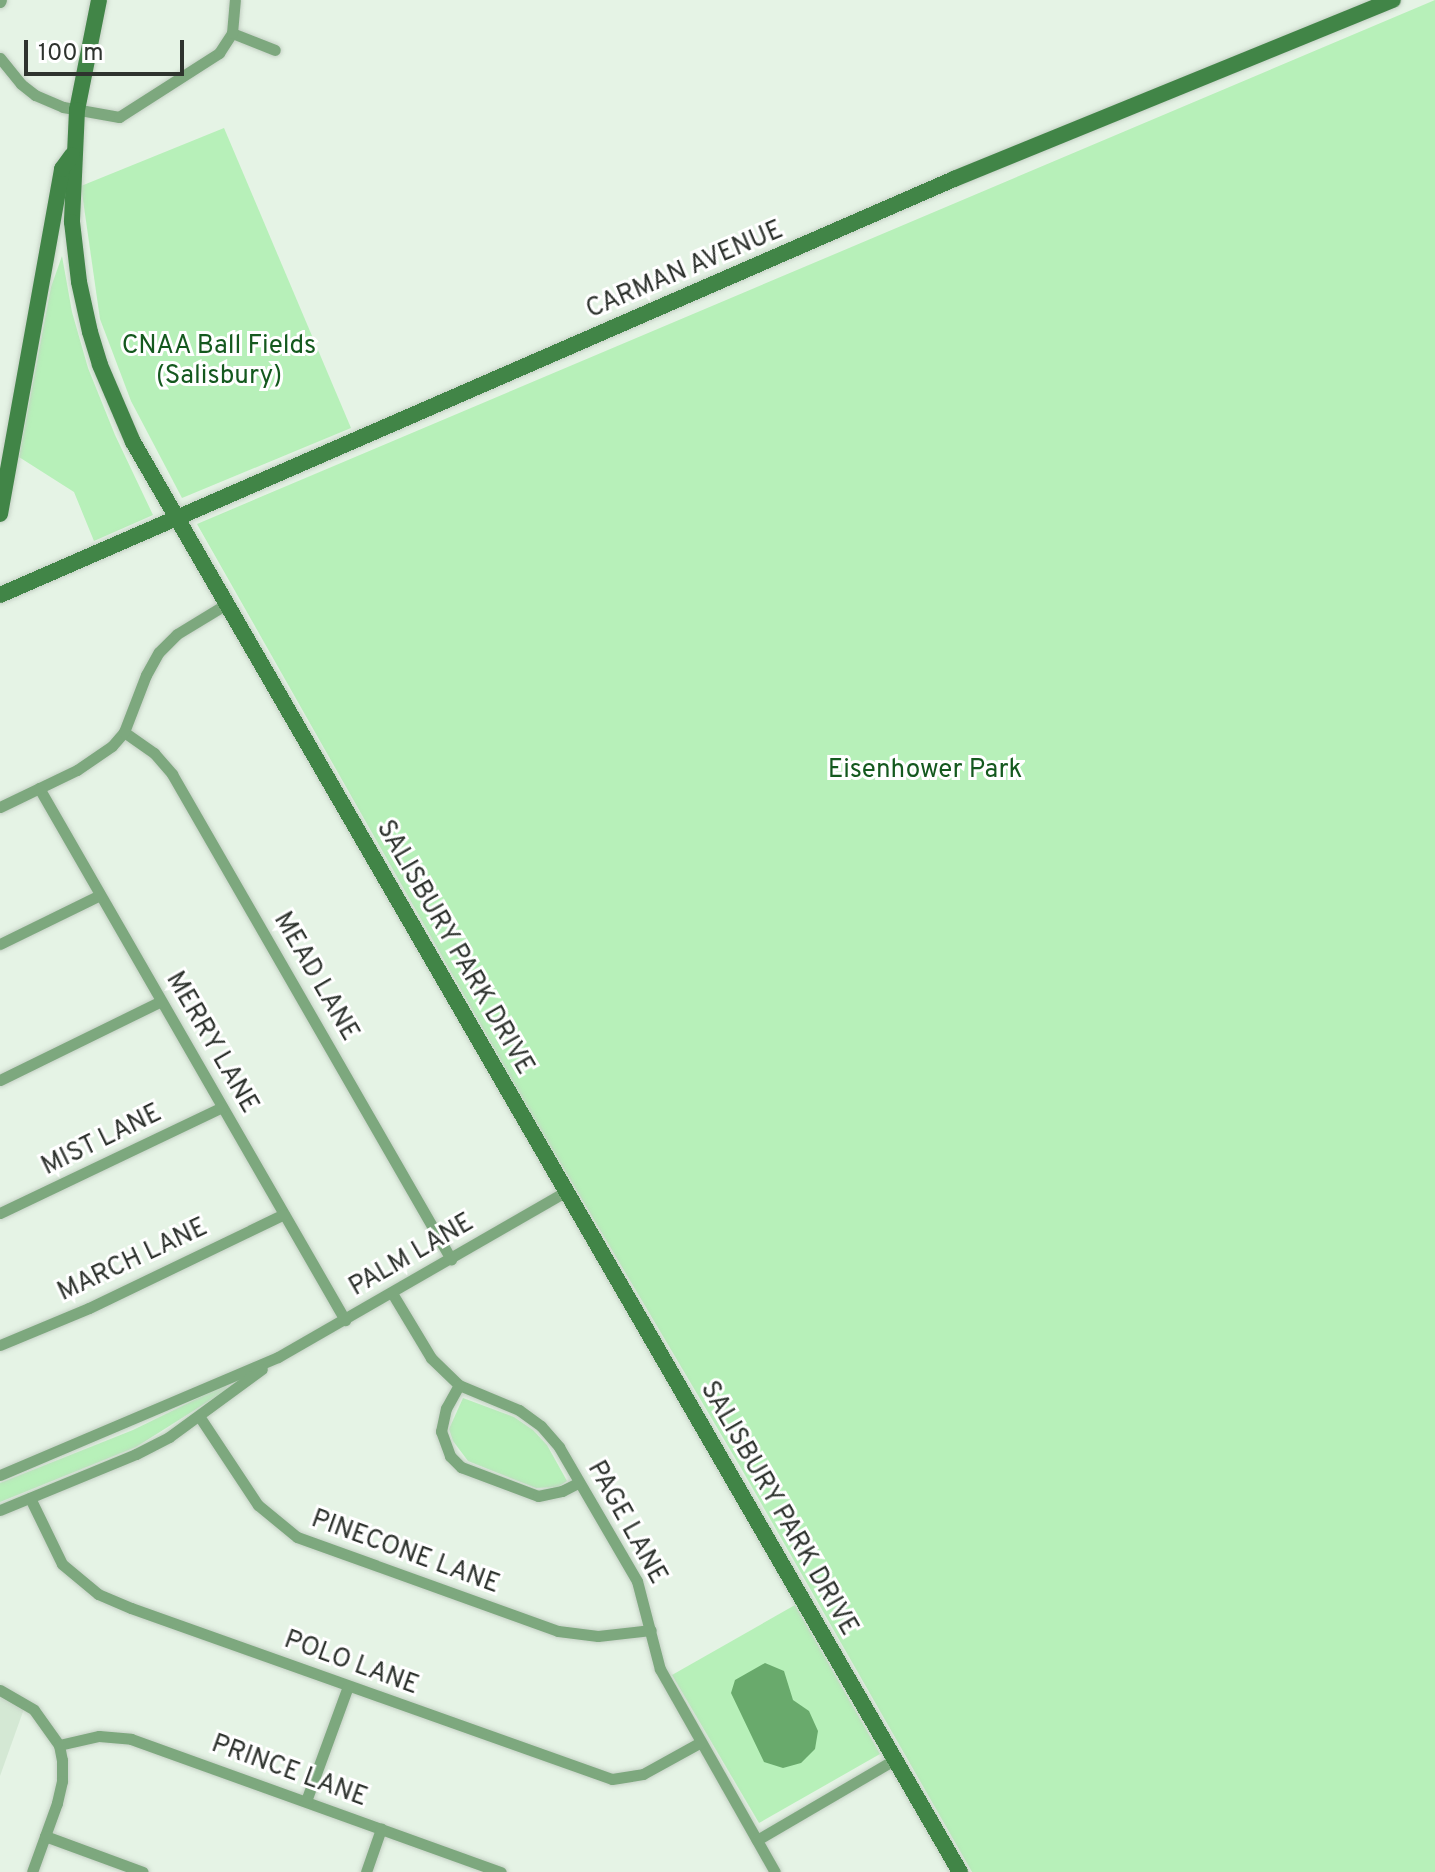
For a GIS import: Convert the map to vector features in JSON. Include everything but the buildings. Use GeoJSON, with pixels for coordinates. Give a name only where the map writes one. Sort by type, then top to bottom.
{"type":"FeatureCollection","features":[{"type":"Feature","properties":{"kind":"main road","name":"SALISBURY PARK DRIVE"},"geometry":{"type":"LineString","coordinates":[[99,0],[77,110],[73,154],[76,255],[79,282],[100,365],[133,442],[960,1872]]}},
{"type":"Feature","properties":{"kind":"main road","name":"CARMAN AVENUE"},"geometry":{"type":"LineString","coordinates":[[0,595],[954,179],[1393,0]]}},
{"type":"Feature","properties":{"kind":"main road"},"geometry":{"type":"LineString","coordinates":[[0,514],[62,169],[73,154]]}},
{"type":"Feature","properties":{"kind":"main road"},"geometry":{"type":"LineString","coordinates":[[46,253],[61,249],[76,255]]}},
{"type":"Feature","properties":{"kind":"street"},"geometry":{"type":"LineString","coordinates":[[0,58],[30,92],[77,110],[119,117],[219,53],[232,33],[235,0]]}},
{"type":"Feature","properties":{"kind":"street"},"geometry":{"type":"LineString","coordinates":[[232,33],[275,50]]}},
{"type":"Feature","properties":{"kind":"street"},"geometry":{"type":"LineString","coordinates":[[0,807],[97,758],[124,732],[146,675],[159,652],[177,634],[228,603]]}},
{"type":"Feature","properties":{"kind":"street","name":"MEAD LANE"},"geometry":{"type":"LineString","coordinates":[[124,732],[154,753],[172,774],[451,1259]]}},
{"type":"Feature","properties":{"kind":"street","name":"MERRY LANE"},"geometry":{"type":"LineString","coordinates":[[39,788],[345,1320]]}},
{"type":"Feature","properties":{"kind":"street"},"geometry":{"type":"LineString","coordinates":[[0,944],[100,895]]}},
{"type":"Feature","properties":{"kind":"street"},"geometry":{"type":"LineString","coordinates":[[0,1080],[161,1001]]}},
{"type":"Feature","properties":{"kind":"street","name":"MIST LANE"},"geometry":{"type":"LineString","coordinates":[[0,1213],[222,1107]]}},
{"type":"Feature","properties":{"kind":"street","name":"PALM LANE"},"geometry":{"type":"LineString","coordinates":[[0,1475],[278,1357],[567,1191]]}},
{"type":"Feature","properties":{"kind":"street","name":"MARCH LANE"},"geometry":{"type":"LineString","coordinates":[[0,1345],[89,1308],[284,1214]]}},
{"type":"Feature","properties":{"kind":"street","name":"PAGE LANE"},"geometry":{"type":"LineString","coordinates":[[392,1293],[431,1358],[459,1385],[519,1410],[541,1426],[559,1447],[637,1581],[660,1669],[775,1872]]}},
{"type":"Feature","properties":{"kind":"street","name":"PALM LANE"},"geometry":{"type":"LineString","coordinates":[[0,1510],[136,1454],[199,1416],[278,1357]]}},
{"type":"Feature","properties":{"kind":"street"},"geometry":{"type":"LineString","coordinates":[[459,1385],[446,1408],[441,1431],[450,1456],[461,1467],[538,1496],[550,1495],[578,1483]]}},
{"type":"Feature","properties":{"kind":"street","name":"PINECONE LANE"},"geometry":{"type":"LineString","coordinates":[[199,1416],[258,1505],[297,1537],[558,1631],[598,1636],[651,1630]]}},
{"type":"Feature","properties":{"kind":"street","name":"POLO LANE"},"geometry":{"type":"LineString","coordinates":[[30,1498],[62,1564],[98,1594],[348,1686],[612,1779],[643,1774],[701,1742]]}},
{"type":"Feature","properties":{"kind":"street"},"geometry":{"type":"LineString","coordinates":[[306,1801],[348,1686]]}},
{"type":"Feature","properties":{"kind":"street"},"geometry":{"type":"LineString","coordinates":[[0,1690],[34,1710],[59,1745],[62,1781],[32,1872]]}},
{"type":"Feature","properties":{"kind":"street","name":"PRINCE LANE"},"geometry":{"type":"LineString","coordinates":[[59,1745],[114,1735],[498,1871]]}},
{"type":"Feature","properties":{"kind":"street"},"geometry":{"type":"LineString","coordinates":[[757,1840],[894,1760]]}},
{"type":"Feature","properties":{"kind":"street"},"geometry":{"type":"LineString","coordinates":[[366,1872],[381,1829]]}},
{"type":"Feature","properties":{"kind":"street"},"geometry":{"type":"LineString","coordinates":[[45,1836],[143,1872]]}},
{"type":"Feature","properties":{"kind":"shaded area"},"geometry":{"type":"Polygon","coordinates":[[[765,1663],[784,1671],[793,1700],[809,1711],[818,1731],[815,1749],[801,1763],[783,1768],[764,1762],[731,1693],[735,1680],[765,1663]]]}},
{"type":"Feature","properties":{"kind":"shaded area"},"geometry":{"type":"Polygon","coordinates":[[[0,1692],[25,1706],[0,1776],[0,1692]]]}},
{"type":"Feature","properties":{"kind":"green space","name":"Eisenhower Park"},"geometry":{"type":"Polygon","coordinates":[[[1435,0],[1435,1872],[972,1872],[741,1468],[532,1115],[197,524],[1435,0]]]}},
{"type":"Feature","properties":{"kind":"green space","name":"CNAA Ball Fields (Salisbury)"},"geometry":{"type":"Polygon","coordinates":[[[224,128],[351,428],[182,498],[131,401],[100,319],[81,186],[224,128]]]}},
{"type":"Feature","properties":{"kind":"green space"},"geometry":{"type":"Polygon","coordinates":[[[62,256],[72,312],[88,368],[115,435],[153,515],[94,541],[74,492],[19,457],[51,287],[62,256]]]}},
{"type":"Feature","properties":{"kind":"green space"},"geometry":{"type":"Polygon","coordinates":[[[225,1385],[228,1389],[136,1447],[0,1502],[0,1483],[133,1430],[225,1385]]]}},
{"type":"Feature","properties":{"kind":"green space"},"geometry":{"type":"Polygon","coordinates":[[[463,1398],[514,1417],[533,1430],[547,1445],[567,1481],[558,1487],[536,1488],[468,1461],[453,1441],[449,1429],[463,1398]]]}},
{"type":"Feature","properties":{"kind":"green space"},"geometry":{"type":"Polygon","coordinates":[[[795,1605],[880,1754],[759,1823],[672,1675],[795,1605]]]}}]}
